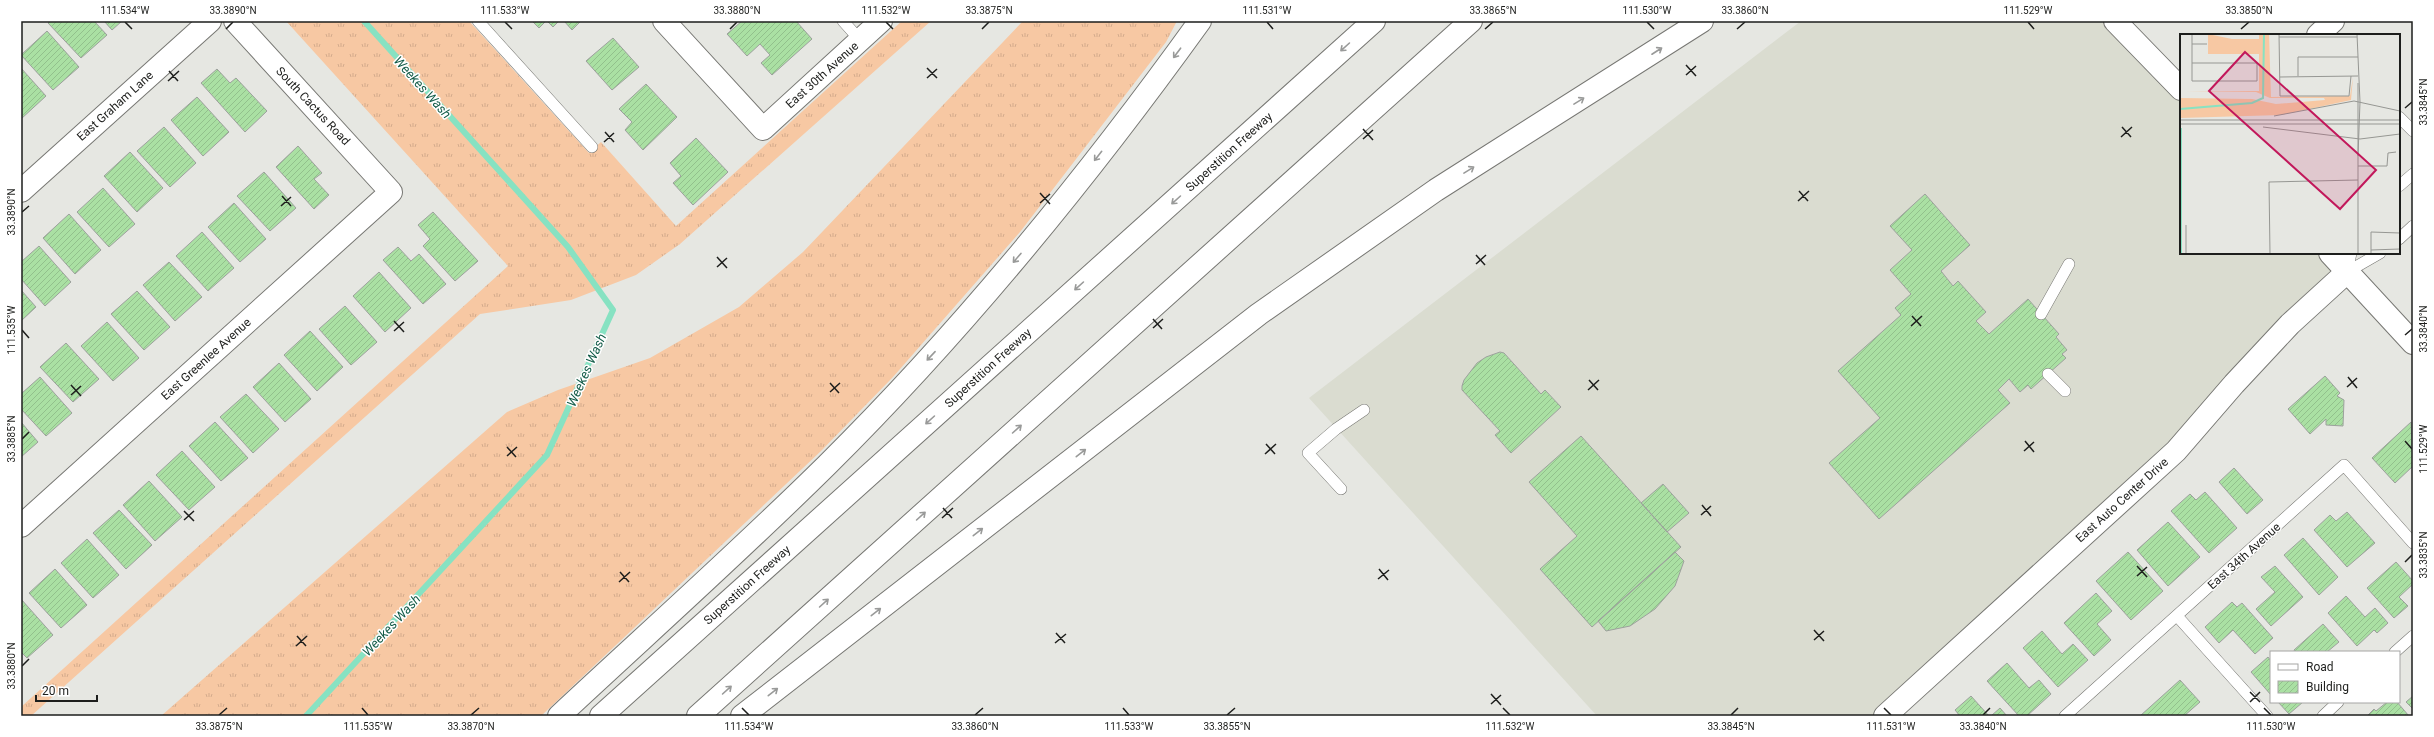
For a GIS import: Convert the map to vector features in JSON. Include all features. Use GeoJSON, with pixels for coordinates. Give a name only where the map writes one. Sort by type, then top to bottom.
{"type":"FeatureCollection","features":[{"type":"Feature","properties":{"kind":"main road","name":"East Graham Lane"},"geometry":{"type":"LineString","coordinates":[[21,190],[210,21]]}},
{"type":"Feature","properties":{"kind":"main road","name":"South Cactus Road"},"geometry":{"type":"LineString","coordinates":[[235,21],[392,192]]}},
{"type":"Feature","properties":{"kind":"main road","name":"East 30th Avenue"},"geometry":{"type":"LineString","coordinates":[[664,21],[763,129],[881,21]]}},
{"type":"Feature","properties":{"kind":"main road"},"geometry":{"type":"LineString","coordinates":[[559,716],[826,466],[933,354],[1037,235],[1200,21]]}},
{"type":"Feature","properties":{"kind":"main road","name":"Superstition Freeway"},"geometry":{"type":"LineString","coordinates":[[601,716],[1374,21]]}},
{"type":"Feature","properties":{"kind":"main road"},"geometry":{"type":"LineString","coordinates":[[698,716],[1471,21]]}},
{"type":"Feature","properties":{"kind":"main road"},"geometry":{"type":"LineString","coordinates":[[742,716],[1259,314],[1434,192],[1624,73],[1702,21]]}},
{"type":"Feature","properties":{"kind":"main road"},"geometry":{"type":"LineString","coordinates":[[2116,21],[2180,88]]}},
{"type":"Feature","properties":{"kind":"main road"},"geometry":{"type":"LineString","coordinates":[[2319,34],[2333,21]]}},
{"type":"Feature","properties":{"kind":"main road","name":"East Greenlee Avenue"},"geometry":{"type":"LineString","coordinates":[[21,526],[392,192]]}},
{"type":"Feature","properties":{"kind":"main road"},"geometry":{"type":"LineString","coordinates":[[2332,254],[2349,263],[2413,343]]}},
{"type":"Feature","properties":{"kind":"main road","name":"East Auto Center Drive"},"geometry":{"type":"LineString","coordinates":[[1885,716],[2176,451],[2234,384],[2349,263]]}},
{"type":"Feature","properties":{"kind":"lane"},"geometry":{"type":"LineString","coordinates":[[478,21],[592,147]]}},
{"type":"Feature","properties":{"kind":"lane"},"geometry":{"type":"LineString","coordinates":[[843,21],[860,40]]}},
{"type":"Feature","properties":{"kind":"lane"},"geometry":{"type":"LineString","coordinates":[[2400,117],[2413,131]]}},
{"type":"Feature","properties":{"kind":"lane"},"geometry":{"type":"LineString","coordinates":[[2400,185],[2413,174]]}},
{"type":"Feature","properties":{"kind":"lane"},"geometry":{"type":"LineString","coordinates":[[2400,237],[2413,226]]}},
{"type":"Feature","properties":{"kind":"lane"},"geometry":{"type":"LineString","coordinates":[[2349,263],[2377,254]]}},
{"type":"Feature","properties":{"kind":"lane"},"geometry":{"type":"LineString","coordinates":[[2041,314],[2069,264]]}},
{"type":"Feature","properties":{"kind":"lane"},"geometry":{"type":"LineString","coordinates":[[2048,374],[2065,391]]}},
{"type":"Feature","properties":{"kind":"lane"},"geometry":{"type":"LineString","coordinates":[[1341,489],[1308,453],[1336,429],[1364,410]]}},
{"type":"Feature","properties":{"kind":"lane","name":"East 34th Avenue"},"geometry":{"type":"LineString","coordinates":[[2065,716],[2344,465],[2413,543]]}},
{"type":"Feature","properties":{"kind":"lane"},"geometry":{"type":"LineString","coordinates":[[2176,616],[2267,716]]}},
{"type":"Feature","properties":{"kind":"lane"},"geometry":{"type":"LineString","coordinates":[[2396,651],[2413,636]]}},
{"type":"Feature","properties":{"kind":"lane"},"geometry":{"type":"LineString","coordinates":[[2323,716],[2337,703]]}},
{"type":"Feature","properties":{"kind":"shaded area"},"geometry":{"type":"Polygon","coordinates":[[[1801,21],[2115,21],[2180,89],[2180,254],[2331,254],[2347,272],[2234,384],[1885,716],[1597,716],[1309,398],[1801,21]]]}},
{"type":"Feature","properties":{"kind":"green space"},"geometry":{"type":"Polygon","coordinates":[[[286,21],[469,21],[589,153],[601,142],[676,226],[902,21],[931,21],[680,244],[636,275],[571,300],[480,314],[31,716],[21,716],[21,707],[508,266],[286,21]]]}},
{"type":"Feature","properties":{"kind":"green space"},"geometry":{"type":"Polygon","coordinates":[[[1023,21],[1177,21],[1166,42],[1020,232],[893,377],[821,451],[541,716],[161,716],[507,412],[558,390],[650,358],[739,307],[803,252],[1023,21]]]}},
{"type":"Feature","properties":{"kind":"building"},"geometry":{"type":"Polygon","coordinates":[[[50,21],[94,21],[107,35],[81,58],[48,23],[50,21]]]}},
{"type":"Feature","properties":{"kind":"building"},"geometry":{"type":"Polygon","coordinates":[[[104,21],[122,21],[112,30],[104,21]]]}},
{"type":"Feature","properties":{"kind":"building"},"geometry":{"type":"Polygon","coordinates":[[[532,21],[546,21],[539,28],[532,21]]]}},
{"type":"Feature","properties":{"kind":"building"},"geometry":{"type":"Polygon","coordinates":[[[547,21],[559,21],[553,27],[547,21]]]}},
{"type":"Feature","properties":{"kind":"building"},"geometry":{"type":"Polygon","coordinates":[[[564,21],[581,21],[572,30],[564,21]]]}},
{"type":"Feature","properties":{"kind":"building"},"geometry":{"type":"Polygon","coordinates":[[[742,21],[796,21],[812,39],[772,75],[761,63],[770,55],[760,44],[747,56],[727,34],[742,21]]]}},
{"type":"Feature","properties":{"kind":"building"},"geometry":{"type":"Polygon","coordinates":[[[47,31],[79,67],[53,90],[21,55],[47,31]]]}},
{"type":"Feature","properties":{"kind":"building"},"geometry":{"type":"Polygon","coordinates":[[[613,38],[639,67],[612,90],[586,61],[613,38]]]}},
{"type":"Feature","properties":{"kind":"building"},"geometry":{"type":"Polygon","coordinates":[[[21,68],[46,96],[21,119],[21,68]]]}},
{"type":"Feature","properties":{"kind":"building"},"geometry":{"type":"Polygon","coordinates":[[[217,69],[230,83],[236,78],[267,111],[245,132],[201,83],[217,69]]]}},
{"type":"Feature","properties":{"kind":"building"},"geometry":{"type":"Polygon","coordinates":[[[646,84],[677,117],[643,150],[625,130],[632,122],[619,109],[646,84]]]}},
{"type":"Feature","properties":{"kind":"building"},"geometry":{"type":"Polygon","coordinates":[[[197,97],[229,132],[203,156],[171,120],[197,97]]]}},
{"type":"Feature","properties":{"kind":"building"},"geometry":{"type":"Polygon","coordinates":[[[164,127],[196,163],[170,187],[137,151],[164,127]]]}},
{"type":"Feature","properties":{"kind":"building"},"geometry":{"type":"Polygon","coordinates":[[[696,138],[728,172],[693,205],[673,183],[681,176],[670,163],[696,138]]]}},
{"type":"Feature","properties":{"kind":"building"},"geometry":{"type":"Polygon","coordinates":[[[298,146],[322,173],[314,179],[329,195],[314,209],[276,167],[298,146]]]}},
{"type":"Feature","properties":{"kind":"building"},"geometry":{"type":"Polygon","coordinates":[[[130,152],[163,188],[137,212],[104,176],[130,152]]]}},
{"type":"Feature","properties":{"kind":"building"},"geometry":{"type":"Polygon","coordinates":[[[264,172],[296,208],[270,231],[237,196],[264,172]]]}},
{"type":"Feature","properties":{"kind":"building"},"geometry":{"type":"Polygon","coordinates":[[[103,188],[135,224],[109,247],[77,212],[103,188]]]}},
{"type":"Feature","properties":{"kind":"building"},"geometry":{"type":"Polygon","coordinates":[[[1925,194],[1970,245],[1941,271],[1953,286],[1958,281],[1986,312],[1976,321],[1989,334],[2028,299],[2059,334],[2056,337],[2067,350],[2062,354],[2066,358],[2031,389],[2028,385],[2020,392],[2009,379],[1998,390],[2010,403],[1879,519],[1829,463],[1880,418],[1838,371],[1901,315],[1895,308],[1911,294],[1890,270],[1912,250],[1890,226],[1925,194]]]}},
{"type":"Feature","properties":{"kind":"building"},"geometry":{"type":"Polygon","coordinates":[[[234,203],[266,239],[240,262],[208,227],[234,203]]]}},
{"type":"Feature","properties":{"kind":"building"},"geometry":{"type":"Polygon","coordinates":[[[433,212],[478,261],[455,281],[423,246],[430,239],[418,225],[433,212]]]}},
{"type":"Feature","properties":{"kind":"building"},"geometry":{"type":"Polygon","coordinates":[[[69,214],[101,250],[75,274],[43,238],[69,214]]]}},
{"type":"Feature","properties":{"kind":"building"},"geometry":{"type":"Polygon","coordinates":[[[202,232],[234,268],[208,291],[176,256],[202,232]]]}},
{"type":"Feature","properties":{"kind":"building"},"geometry":{"type":"Polygon","coordinates":[[[39,246],[71,282],[45,306],[21,279],[21,262],[39,246]]]}},
{"type":"Feature","properties":{"kind":"building"},"geometry":{"type":"Polygon","coordinates":[[[398,247],[411,261],[419,254],[446,284],[423,304],[383,260],[398,247]]]}},
{"type":"Feature","properties":{"kind":"building"},"geometry":{"type":"Polygon","coordinates":[[[169,262],[202,297],[175,321],[143,285],[169,262]]]}},
{"type":"Feature","properties":{"kind":"building"},"geometry":{"type":"Polygon","coordinates":[[[379,272],[411,308],[385,332],[353,296],[379,272]]]}},
{"type":"Feature","properties":{"kind":"building"},"geometry":{"type":"Polygon","coordinates":[[[21,290],[36,307],[21,321],[21,290]]]}},
{"type":"Feature","properties":{"kind":"building"},"geometry":{"type":"Polygon","coordinates":[[[137,291],[170,327],[144,350],[111,314],[137,291]]]}},
{"type":"Feature","properties":{"kind":"building"},"geometry":{"type":"Polygon","coordinates":[[[345,306],[377,342],[351,365],[319,329],[345,306]]]}},
{"type":"Feature","properties":{"kind":"building"},"geometry":{"type":"Polygon","coordinates":[[[107,322],[139,358],[113,381],[81,346],[107,322]]]}},
{"type":"Feature","properties":{"kind":"building"},"geometry":{"type":"Polygon","coordinates":[[[310,331],[343,367],[317,391],[284,355],[310,331]]]}},
{"type":"Feature","properties":{"kind":"building"},"geometry":{"type":"Polygon","coordinates":[[[66,343],[99,379],[73,402],[40,367],[66,343]]]}},
{"type":"Feature","properties":{"kind":"building"},"geometry":{"type":"Polygon","coordinates":[[[1500,352],[1504,353],[1541,394],[1545,390],[1561,407],[1511,453],[1495,435],[1500,431],[1462,390],[1464,380],[1477,363],[1486,357],[1500,352]]]}},
{"type":"Feature","properties":{"kind":"building"},"geometry":{"type":"Polygon","coordinates":[[[279,363],[311,399],[285,422],[253,387],[279,363]]]}},
{"type":"Feature","properties":{"kind":"building"},"geometry":{"type":"Polygon","coordinates":[[[2325,376],[2340,393],[2337,396],[2344,400],[2343,426],[2326,425],[2326,419],[2310,434],[2288,409],[2325,376]]]}},
{"type":"Feature","properties":{"kind":"building"},"geometry":{"type":"Polygon","coordinates":[[[40,377],[72,413],[46,436],[21,409],[21,394],[40,377]]]}},
{"type":"Feature","properties":{"kind":"building"},"geometry":{"type":"Polygon","coordinates":[[[246,394],[279,429],[253,453],[220,417],[246,394]]]}},
{"type":"Feature","properties":{"kind":"building"},"geometry":{"type":"Polygon","coordinates":[[[21,422],[38,442],[21,457],[21,422]]]}},
{"type":"Feature","properties":{"kind":"building"},"geometry":{"type":"Polygon","coordinates":[[[215,422],[248,458],[221,481],[189,446],[215,422]]]}},
{"type":"Feature","properties":{"kind":"building"},"geometry":{"type":"Polygon","coordinates":[[[2411,422],[2413,466],[2395,483],[2372,458],[2411,422]]]}},
{"type":"Feature","properties":{"kind":"building"},"geometry":{"type":"Polygon","coordinates":[[[1581,436],[1681,547],[1592,627],[1540,569],[1577,536],[1529,482],[1581,436]]]}},
{"type":"Feature","properties":{"kind":"building"},"geometry":{"type":"Polygon","coordinates":[[[182,451],[215,487],[189,510],[156,475],[182,451]]]}},
{"type":"Feature","properties":{"kind":"building"},"geometry":{"type":"Polygon","coordinates":[[[2234,468],[2263,500],[2247,514],[2219,482],[2234,468]]]}},
{"type":"Feature","properties":{"kind":"building"},"geometry":{"type":"Polygon","coordinates":[[[149,481],[182,517],[155,541],[123,505],[149,481]]]}},
{"type":"Feature","properties":{"kind":"building"},"geometry":{"type":"Polygon","coordinates":[[[1663,484],[1689,513],[1667,532],[1641,503],[1663,484]]]}},
{"type":"Feature","properties":{"kind":"building"},"geometry":{"type":"Polygon","coordinates":[[[2205,492],[2237,528],[2209,553],[2171,511],[2190,494],[2196,500],[2205,492]]]}},
{"type":"Feature","properties":{"kind":"building"},"geometry":{"type":"Polygon","coordinates":[[[119,510],[152,545],[126,569],[93,533],[119,510]]]}},
{"type":"Feature","properties":{"kind":"building"},"geometry":{"type":"Polygon","coordinates":[[[2347,512],[2375,543],[2347,567],[2314,530],[2330,515],[2336,521],[2347,512]]]}},
{"type":"Feature","properties":{"kind":"building"},"geometry":{"type":"Polygon","coordinates":[[[2168,522],[2200,557],[2168,586],[2137,550],[2168,522]]]}},
{"type":"Feature","properties":{"kind":"building"},"geometry":{"type":"Polygon","coordinates":[[[2303,538],[2338,577],[2319,595],[2284,555],[2303,538]]]}},
{"type":"Feature","properties":{"kind":"building"},"geometry":{"type":"Polygon","coordinates":[[[87,539],[119,575],[93,598],[61,563],[87,539]]]}},
{"type":"Feature","properties":{"kind":"building"},"geometry":{"type":"Polygon","coordinates":[[[1675,552],[1684,561],[1675,586],[1655,609],[1630,626],[1606,631],[1598,621],[1675,552]]]}},
{"type":"Feature","properties":{"kind":"building"},"geometry":{"type":"Polygon","coordinates":[[[2128,552],[2163,591],[2131,620],[2096,581],[2128,552]]]}},
{"type":"Feature","properties":{"kind":"building"},"geometry":{"type":"Polygon","coordinates":[[[2396,562],[2413,581],[2413,584],[2399,597],[2408,606],[2394,618],[2367,588],[2396,562]]]}},
{"type":"Feature","properties":{"kind":"building"},"geometry":{"type":"Polygon","coordinates":[[[2275,566],[2303,597],[2271,626],[2256,609],[2275,592],[2261,577],[2275,566]]]}},
{"type":"Feature","properties":{"kind":"building"},"geometry":{"type":"Polygon","coordinates":[[[55,569],[87,605],[61,628],[29,593],[55,569]]]}},
{"type":"Feature","properties":{"kind":"building"},"geometry":{"type":"Polygon","coordinates":[[[2096,593],[2112,611],[2097,624],[2111,640],[2094,656],[2064,623],[2096,593]]]}},
{"type":"Feature","properties":{"kind":"building"},"geometry":{"type":"Polygon","coordinates":[[[2346,596],[2365,617],[2375,608],[2388,623],[2377,633],[2374,630],[2357,646],[2328,613],[2346,596]]]}},
{"type":"Feature","properties":{"kind":"building"},"geometry":{"type":"Polygon","coordinates":[[[21,599],[53,635],[27,658],[21,652],[21,599]]]}},
{"type":"Feature","properties":{"kind":"building"},"geometry":{"type":"Polygon","coordinates":[[[2232,602],[2237,607],[2242,603],[2273,638],[2255,654],[2233,630],[2219,643],[2205,627],[2232,602]]]}},
{"type":"Feature","properties":{"kind":"building"},"geometry":{"type":"Polygon","coordinates":[[[2323,624],[2339,642],[2328,651],[2294,650],[2323,624]]]}},
{"type":"Feature","properties":{"kind":"building"},"geometry":{"type":"Polygon","coordinates":[[[2042,631],[2062,654],[2073,644],[2088,660],[2058,687],[2023,648],[2042,631]]]}},
{"type":"Feature","properties":{"kind":"building"},"geometry":{"type":"Polygon","coordinates":[[[2268,657],[2270,660],[2270,694],[2251,672],[2268,657]]]}},
{"type":"Feature","properties":{"kind":"building"},"geometry":{"type":"Polygon","coordinates":[[[2007,663],[2029,688],[2039,680],[2051,694],[2027,716],[2019,716],[1987,681],[2007,663]]]}},
{"type":"Feature","properties":{"kind":"building"},"geometry":{"type":"Polygon","coordinates":[[[2180,680],[2200,702],[2184,716],[2140,716],[2180,680]]]}},
{"type":"Feature","properties":{"kind":"building"},"geometry":{"type":"Polygon","coordinates":[[[1971,696],[1989,716],[1960,716],[1955,710],[1971,696]]]}},
{"type":"Feature","properties":{"kind":"building"},"geometry":{"type":"Polygon","coordinates":[[[2413,696],[2413,709],[2406,702],[2413,696]]]}},
{"type":"Feature","properties":{"kind":"building"},"geometry":{"type":"Polygon","coordinates":[[[2279,703],[2302,703],[2289,714],[2279,703]]]}},
{"type":"Feature","properties":{"kind":"building"},"geometry":{"type":"Polygon","coordinates":[[[2386,703],[2398,703],[2409,716],[2367,716],[2374,709],[2376,711],[2386,703]]]}},
{"type":"Feature","properties":{"kind":"building"},"geometry":{"type":"Polygon","coordinates":[[[2000,708],[2007,716],[1991,716],[2000,708]]]}},
{"type":"Feature","properties":{"kind":"waterway","name":"Weekes Wash"},"geometry":{"type":"LineString","coordinates":[[306,716],[547,455],[613,310],[568,247],[364,21]]}}]}
